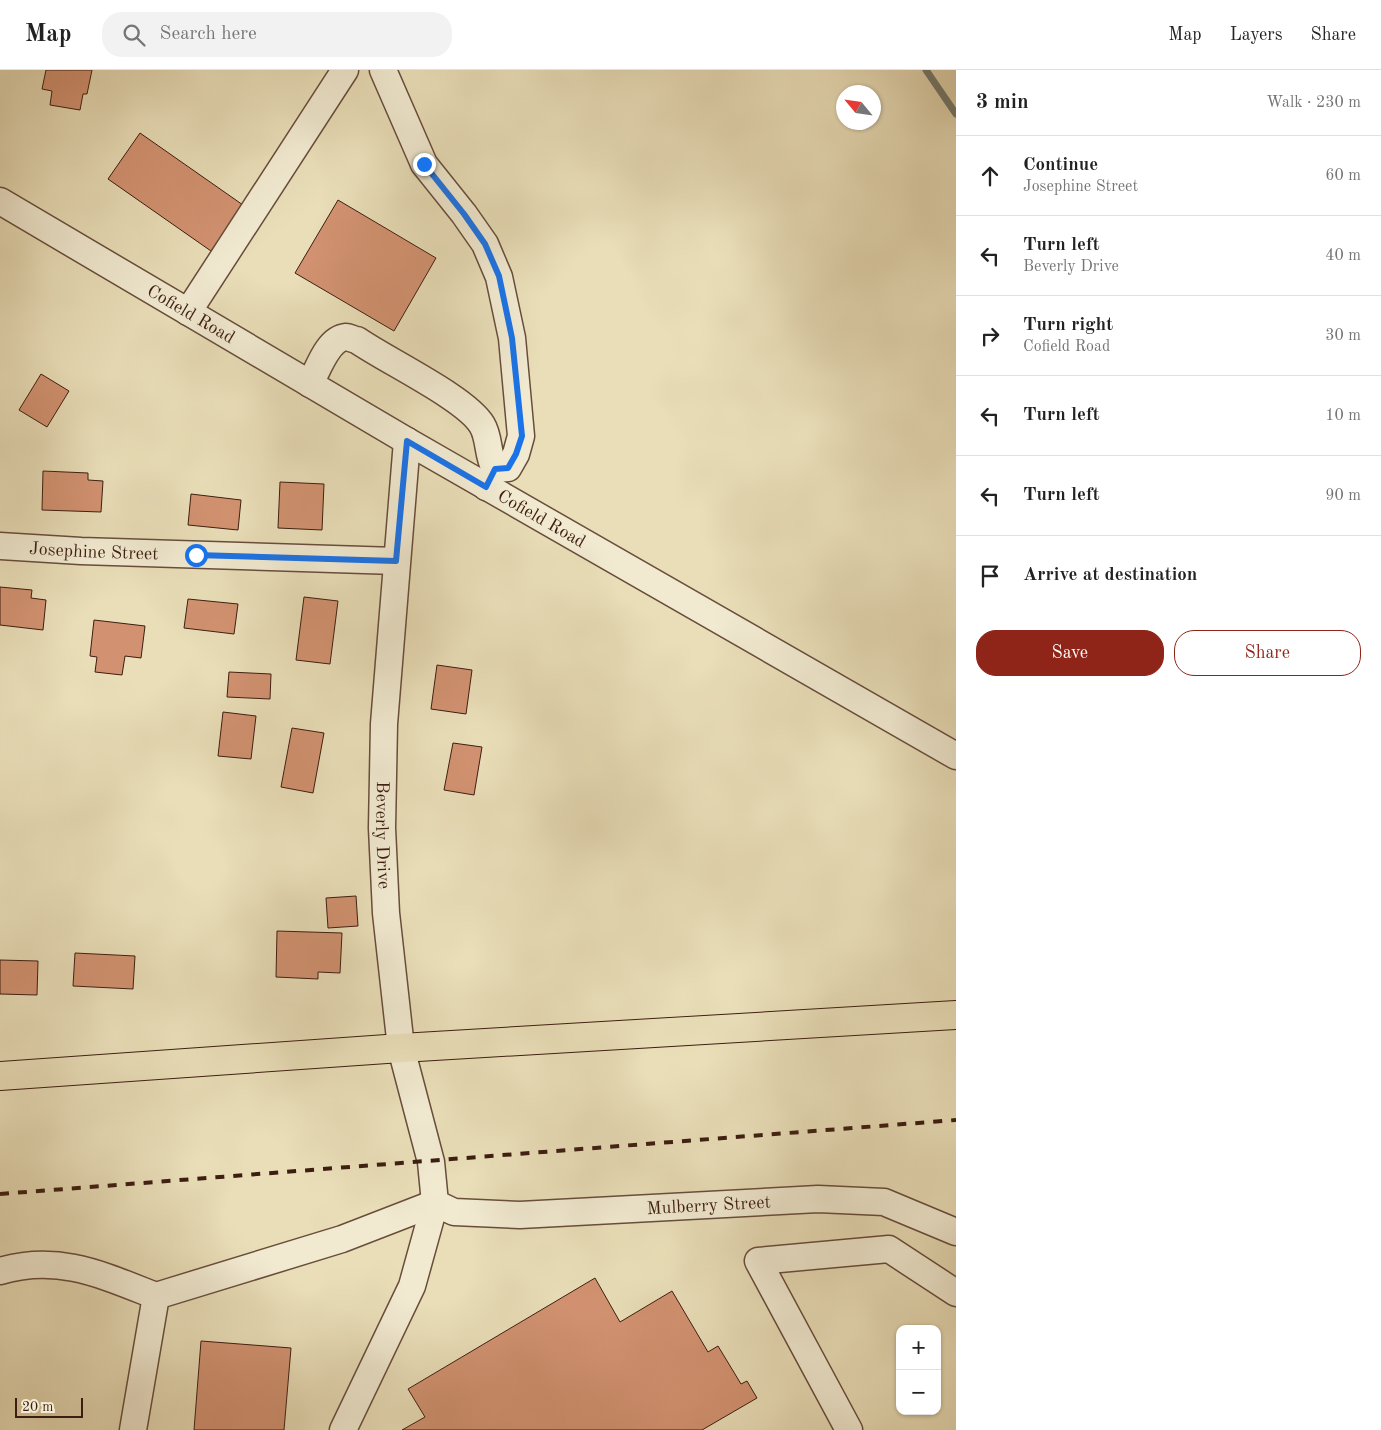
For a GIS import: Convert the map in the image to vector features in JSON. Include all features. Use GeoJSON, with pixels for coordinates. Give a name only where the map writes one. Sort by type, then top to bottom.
{"type":"FeatureCollection","features":[{"type":"Feature","properties":{"kind":"main road"},"geometry":{"type":"LineString","coordinates":[[0,1076],[400,1048],[956,1015]]}},
{"type":"Feature","properties":{"kind":"street"},"geometry":{"type":"LineString","coordinates":[[188,312],[345,70]]}},
{"type":"Feature","properties":{"kind":"street"},"geometry":{"type":"LineString","coordinates":[[310,384],[329,349],[337,341],[346,337],[358,340],[465,407],[482,425],[490,460],[491,478],[508,468],[516,454],[522,436],[512,338],[499,276],[485,244],[475,229],[424,164],[383,70]]}},
{"type":"Feature","properties":{"kind":"street","name":"Cofield Road"},"geometry":{"type":"LineString","coordinates":[[0,201],[407,441],[491,478],[956,756]]}},
{"type":"Feature","properties":{"kind":"street","name":"Beverly Drive"},"geometry":{"type":"LineString","coordinates":[[407,441],[384,724],[382,828],[386,913],[400,1048],[444,1208]]}},
{"type":"Feature","properties":{"kind":"street","name":"Josephine Street"},"geometry":{"type":"LineString","coordinates":[[0,546],[89,552],[396,561]]}},
{"type":"Feature","properties":{"kind":"street","name":"Mulberry Street"},"geometry":{"type":"LineString","coordinates":[[444,1208],[520,1215],[818,1199],[884,1202],[956,1232]]}},
{"type":"Feature","properties":{"kind":"street"},"geometry":{"type":"LineString","coordinates":[[0,1271],[36,1264],[67,1265],[92,1271],[156,1296],[444,1208]]}},
{"type":"Feature","properties":{"kind":"street"},"geometry":{"type":"LineString","coordinates":[[343,1430],[412,1286],[444,1208]]}},
{"type":"Feature","properties":{"kind":"street"},"geometry":{"type":"LineString","coordinates":[[849,1430],[758,1261],[889,1249],[956,1292]]}},
{"type":"Feature","properties":{"kind":"street"},"geometry":{"type":"LineString","coordinates":[[133,1430],[156,1296]]}},
{"type":"Feature","properties":{"kind":"building"},"geometry":{"type":"Polygon","coordinates":[[[46,70],[92,70],[87,94],[83,94],[80,110],[50,105],[52,91],[42,89],[46,70]]]}},
{"type":"Feature","properties":{"kind":"building"},"geometry":{"type":"Polygon","coordinates":[[[140,133],[243,205],[211,251],[108,179],[140,133]]]}},
{"type":"Feature","properties":{"kind":"building"},"geometry":{"type":"Polygon","coordinates":[[[338,200],[436,258],[394,331],[295,273],[338,200]]]}},
{"type":"Feature","properties":{"kind":"building"},"geometry":{"type":"Polygon","coordinates":[[[41,374],[69,391],[47,427],[19,410],[41,374]]]}},
{"type":"Feature","properties":{"kind":"building"},"geometry":{"type":"Polygon","coordinates":[[[43,471],[88,473],[88,480],[103,481],[101,512],[42,510],[43,471]]]}},
{"type":"Feature","properties":{"kind":"building"},"geometry":{"type":"Polygon","coordinates":[[[280,482],[324,484],[322,530],[278,528],[280,482]]]}},
{"type":"Feature","properties":{"kind":"building"},"geometry":{"type":"Polygon","coordinates":[[[191,494],[241,500],[238,530],[188,525],[191,494]]]}},
{"type":"Feature","properties":{"kind":"building"},"geometry":{"type":"Polygon","coordinates":[[[0,587],[32,590],[31,598],[46,600],[43,630],[0,625],[0,587]]]}},
{"type":"Feature","properties":{"kind":"building"},"geometry":{"type":"Polygon","coordinates":[[[304,597],[338,601],[330,664],[296,660],[304,597]]]}},
{"type":"Feature","properties":{"kind":"building"},"geometry":{"type":"Polygon","coordinates":[[[188,599],[238,604],[234,634],[184,628],[188,599]]]}},
{"type":"Feature","properties":{"kind":"building"},"geometry":{"type":"Polygon","coordinates":[[[94,620],[145,626],[141,658],[125,656],[122,675],[95,672],[97,657],[90,656],[94,620]]]}},
{"type":"Feature","properties":{"kind":"building"},"geometry":{"type":"Polygon","coordinates":[[[437,665],[472,670],[466,714],[431,709],[437,665]]]}},
{"type":"Feature","properties":{"kind":"building"},"geometry":{"type":"Polygon","coordinates":[[[229,672],[271,674],[270,699],[227,697],[229,672]]]}},
{"type":"Feature","properties":{"kind":"building"},"geometry":{"type":"Polygon","coordinates":[[[223,712],[256,716],[251,759],[218,756],[223,712]]]}},
{"type":"Feature","properties":{"kind":"building"},"geometry":{"type":"Polygon","coordinates":[[[292,728],[324,733],[313,793],[281,787],[292,728]]]}},
{"type":"Feature","properties":{"kind":"building"},"geometry":{"type":"Polygon","coordinates":[[[453,743],[482,747],[474,795],[444,790],[453,743]]]}},
{"type":"Feature","properties":{"kind":"building"},"geometry":{"type":"Polygon","coordinates":[[[356,896],[358,926],[328,928],[326,898],[356,896]]]}},
{"type":"Feature","properties":{"kind":"building"},"geometry":{"type":"Polygon","coordinates":[[[277,931],[342,933],[340,973],[318,972],[318,979],[276,977],[277,931]]]}},
{"type":"Feature","properties":{"kind":"building"},"geometry":{"type":"Polygon","coordinates":[[[75,953],[135,956],[133,989],[73,986],[75,953]]]}},
{"type":"Feature","properties":{"kind":"building"},"geometry":{"type":"Polygon","coordinates":[[[0,960],[38,961],[37,995],[0,994],[0,960]]]}},
{"type":"Feature","properties":{"kind":"building"},"geometry":{"type":"Polygon","coordinates":[[[595,1278],[620,1322],[672,1291],[708,1352],[718,1346],[741,1384],[747,1381],[757,1398],[702,1430],[402,1430],[425,1417],[408,1389],[595,1278]]]}},
{"type":"Feature","properties":{"kind":"building"},"geometry":{"type":"Polygon","coordinates":[[[201,1341],[291,1348],[284,1430],[194,1430],[201,1341]]]}},
{"type":"Feature","properties":{"kind":"waterway"},"geometry":{"type":"LineString","coordinates":[[926,70],[956,114]]}},
{"type":"Feature","properties":{"kind":"railway"},"geometry":{"type":"LineString","coordinates":[[0,1194],[956,1120]]}},
{"type":"Feature","properties":{"kind":"route"},"geometry":{"type":"LineString","coordinates":[[196,555],[396,561],[407,441],[486,487],[495,469],[508,468],[516,454],[522,436],[512,338],[499,276],[485,244],[424,164]]}}]}
